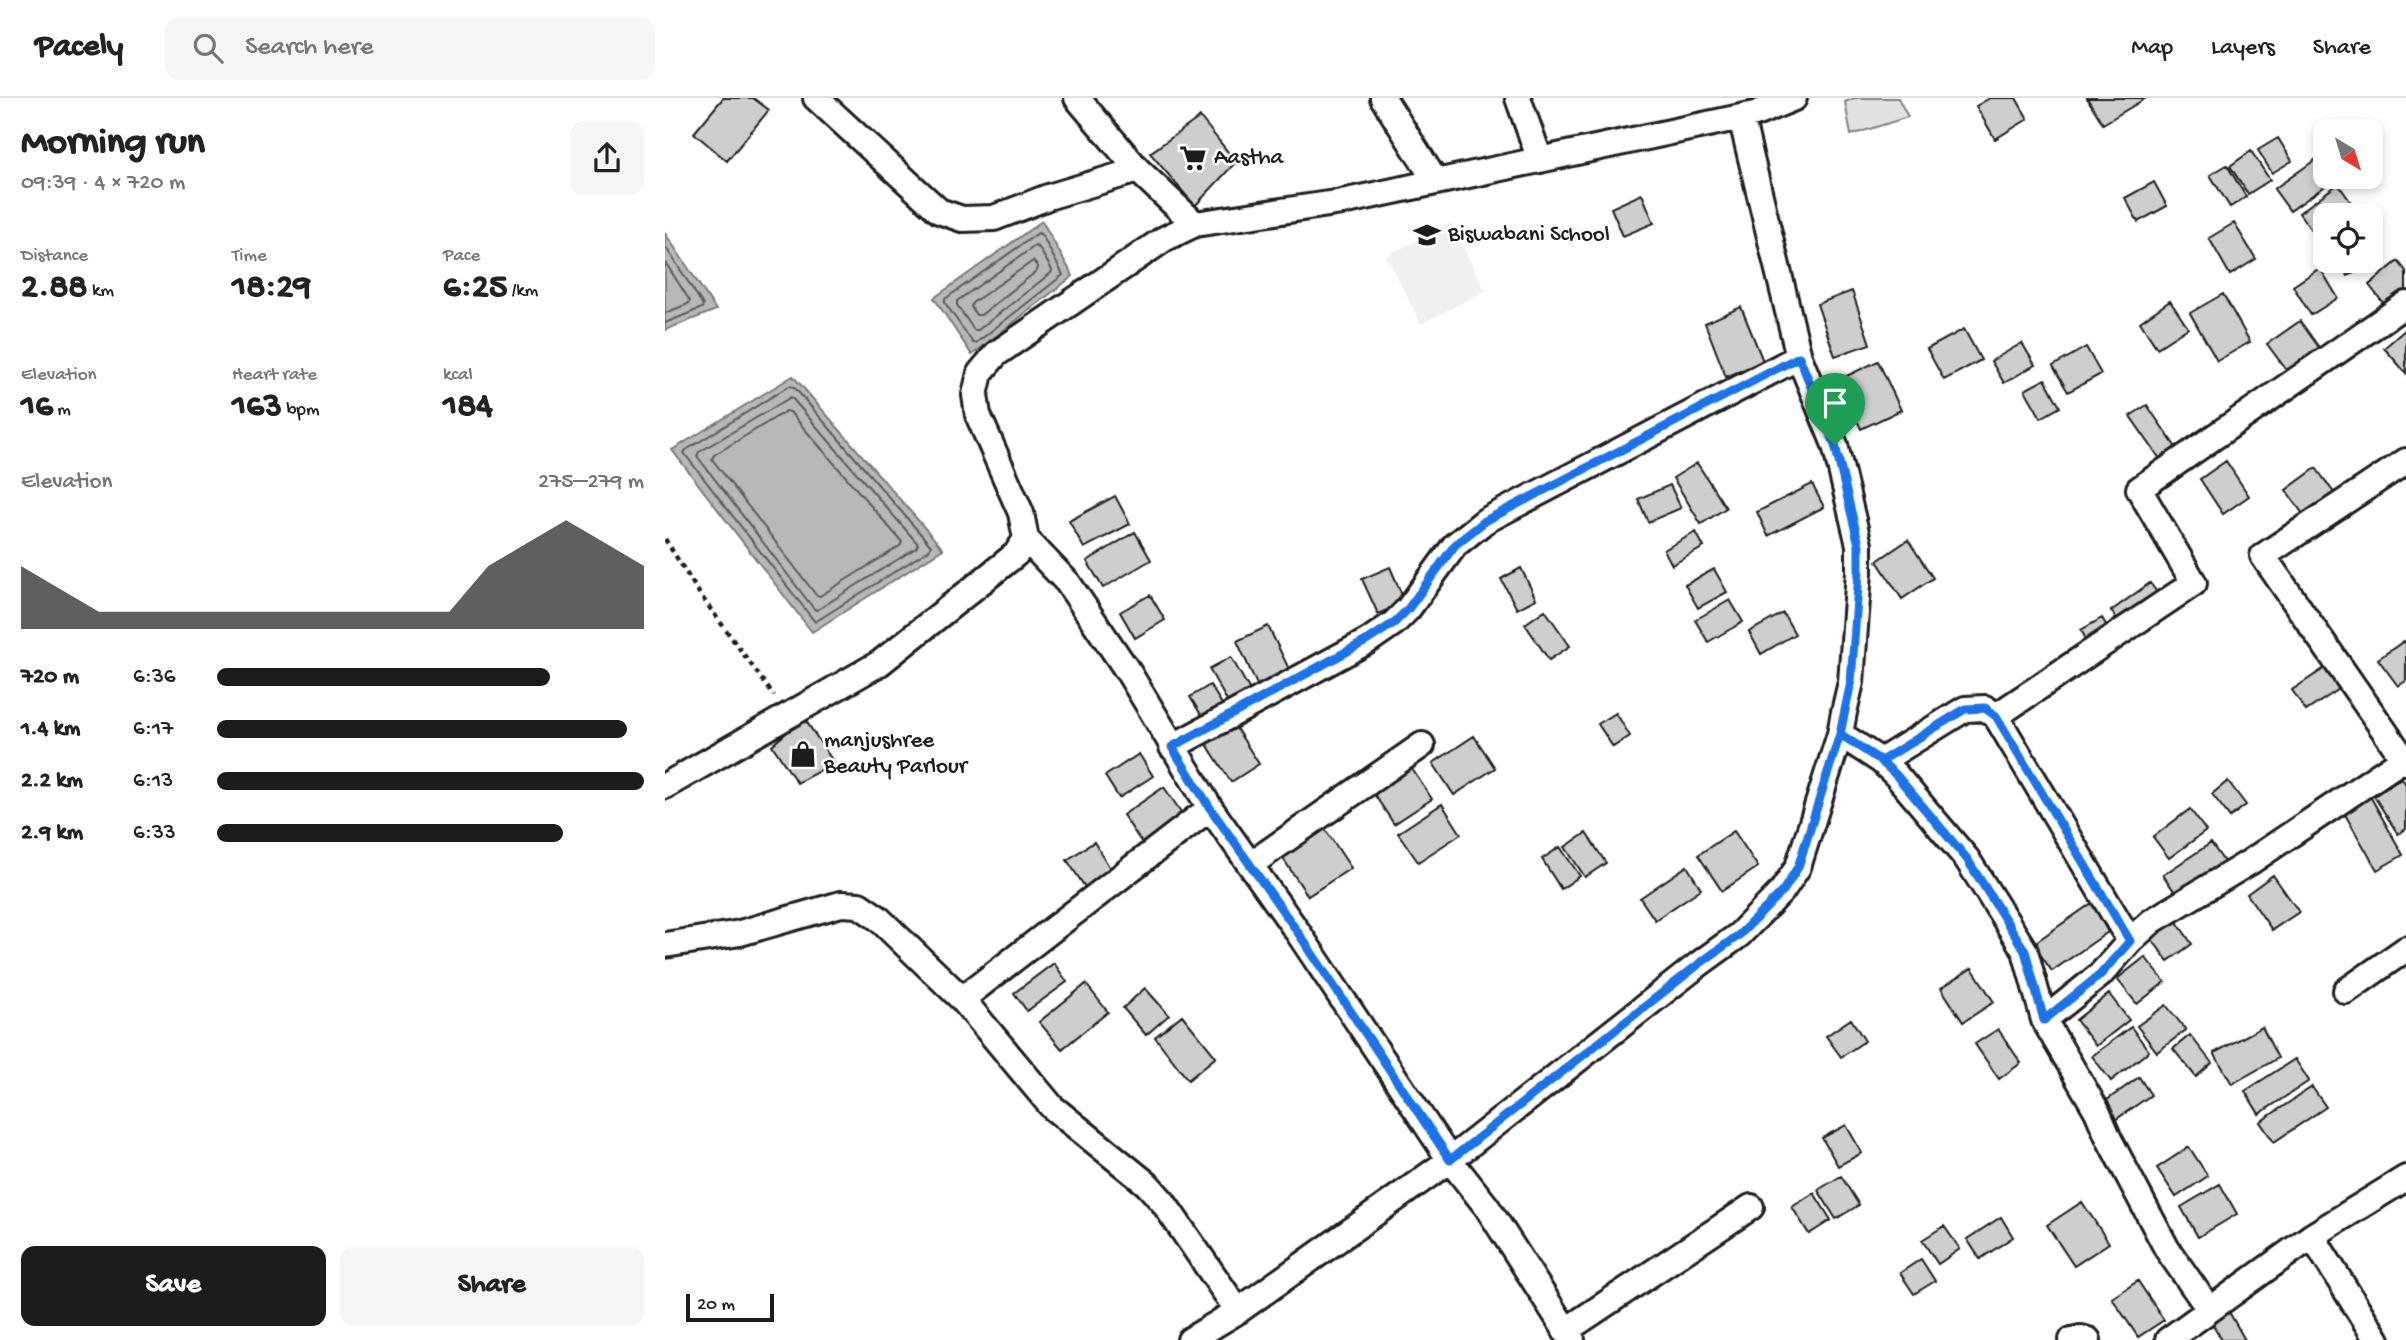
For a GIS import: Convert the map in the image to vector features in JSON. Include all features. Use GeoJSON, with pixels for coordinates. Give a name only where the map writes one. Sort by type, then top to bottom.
{"type":"FeatureCollection","features":[{"type":"Feature","properties":{"kind":"street"},"geometry":{"type":"LineString","coordinates":[[816,98],[939,211],[962,219],[994,218],[1048,197],[1138,170]]}},
{"type":"Feature","properties":{"kind":"street"},"geometry":{"type":"LineString","coordinates":[[1077,98],[1138,170],[1195,224]]}},
{"type":"Feature","properties":{"kind":"street"},"geometry":{"type":"LineString","coordinates":[[1383,98],[1437,182]]}},
{"type":"Feature","properties":{"kind":"street"},"geometry":{"type":"LineString","coordinates":[[1517,98],[1540,160]]}},
{"type":"Feature","properties":{"kind":"street"},"geometry":{"type":"LineString","coordinates":[[1751,1207],[1569,1335],[1487,1208],[1450,1160],[1251,864],[1210,808],[1129,673],[1068,583],[1026,538],[1021,513],[978,415],[975,396],[980,373],[996,354],[1164,239],[1195,224],[1342,202],[1741,117],[1794,98]]}},
{"type":"Feature","properties":{"kind":"street"},"geometry":{"type":"LineString","coordinates":[[1190,1340],[1238,1311],[1450,1160],[1739,935],[1783,891],[1798,867],[1840,734],[1851,682],[1859,545],[1835,445],[1799,357],[1741,117]]}},
{"type":"Feature","properties":{"kind":"street"},"geometry":{"type":"LineString","coordinates":[[1996,716],[2194,583],[2139,489],[2406,304]]}},
{"type":"Feature","properties":{"kind":"street"},"geometry":{"type":"LineString","coordinates":[[1172,747],[1368,640],[1394,623],[1408,609],[1455,545],[1485,521],[1799,357]]}},
{"type":"Feature","properties":{"kind":"street"},"geometry":{"type":"LineString","coordinates":[[2044,1020],[2100,975],[2152,921],[2250,862],[2405,759],[2263,556],[2406,461]]}},
{"type":"Feature","properties":{"kind":"street"},"geometry":{"type":"LineString","coordinates":[[665,786],[880,663],[1016,554],[1026,538]]}},
{"type":"Feature","properties":{"kind":"street"},"geometry":{"type":"LineString","coordinates":[[1881,761],[1965,709],[1985,708],[1996,716],[2130,941]]}},
{"type":"Feature","properties":{"kind":"street"},"geometry":{"type":"LineString","coordinates":[[1840,734],[1881,761],[1967,859],[2025,951],[2044,1020],[2097,1111],[2167,1249],[2209,1309]]}},
{"type":"Feature","properties":{"kind":"street"},"geometry":{"type":"LineString","coordinates":[[1251,864],[1422,745]]}},
{"type":"Feature","properties":{"kind":"street"},"geometry":{"type":"LineString","coordinates":[[963,999],[1210,808]]}},
{"type":"Feature","properties":{"kind":"street"},"geometry":{"type":"LineString","coordinates":[[665,945],[740,933],[841,904],[859,905],[878,918],[963,999],[1052,1107],[1147,1184],[1163,1202],[1238,1311]]}},
{"type":"Feature","properties":{"kind":"street"},"geometry":{"type":"LineString","coordinates":[[2346,991],[2406,949]]}},
{"type":"Feature","properties":{"kind":"street"},"geometry":{"type":"LineString","coordinates":[[2168,1340],[2312,1236],[2406,1178]]}},
{"type":"Feature","properties":{"kind":"street"},"geometry":{"type":"LineString","coordinates":[[2312,1236],[2377,1340]]}},
{"type":"Feature","properties":{"kind":"street"},"geometry":{"type":"LineString","coordinates":[[2072,1340],[2088,1340]]}},
{"type":"Feature","properties":{"kind":"path"},"geometry":{"type":"LineString","coordinates":[[665,539],[699,593],[789,717]]}},
{"type":"Feature","properties":{"kind":"shaded area"},"geometry":{"type":"Polygon","coordinates":[[[1855,98],[1898,98],[1908,117],[1851,135],[1845,102],[1855,98]]]}},
{"type":"Feature","properties":{"kind":"shaded area"},"geometry":{"type":"Polygon","coordinates":[[[1451,223],[1485,291],[1421,324],[1386,256],[1451,223]]]}},
{"type":"Feature","properties":{"kind":"water"},"geometry":{"type":"Polygon","coordinates":[[[1042,221],[1073,276],[972,355],[934,298],[1042,221]]]}},
{"type":"Feature","properties":{"kind":"water"},"geometry":{"type":"Polygon","coordinates":[[[665,233],[716,310],[665,330],[665,233]]]}},
{"type":"Feature","properties":{"kind":"water"},"geometry":{"type":"Polygon","coordinates":[[[793,376],[943,549],[812,632],[672,450],[793,376]]]}},
{"type":"Feature","properties":{"kind":"building"},"geometry":{"type":"Polygon","coordinates":[[[723,98],[753,98],[769,110],[727,161],[694,133],[723,98]]]}},
{"type":"Feature","properties":{"kind":"building"},"geometry":{"type":"Polygon","coordinates":[[[1990,98],[2016,98],[2028,119],[1995,139],[1976,106],[1990,98]]]}},
{"type":"Feature","properties":{"kind":"building"},"geometry":{"type":"Polygon","coordinates":[[[2087,98],[2146,98],[2103,124],[2087,98]]]}},
{"type":"Feature","properties":{"kind":"building","name":"Aastha"},"geometry":{"type":"Polygon","coordinates":[[[1200,117],[1236,162],[1195,206],[1150,153],[1200,117]]]}},
{"type":"Feature","properties":{"kind":"building"},"geometry":{"type":"Polygon","coordinates":[[[2278,138],[2292,161],[2272,173],[2258,150],[2278,138]]]}},
{"type":"Feature","properties":{"kind":"building"},"geometry":{"type":"Polygon","coordinates":[[[2251,151],[2270,180],[2248,194],[2230,166],[2251,151]]]}},
{"type":"Feature","properties":{"kind":"building"},"geometry":{"type":"Polygon","coordinates":[[[2313,161],[2313,189],[2321,189],[2290,211],[2274,189],[2313,161]]]}},
{"type":"Feature","properties":{"kind":"building"},"geometry":{"type":"Polygon","coordinates":[[[2227,165],[2246,197],[2230,207],[2210,175],[2227,165]]]}},
{"type":"Feature","properties":{"kind":"building"},"geometry":{"type":"Polygon","coordinates":[[[2154,182],[2167,206],[2138,222],[2125,198],[2154,182]]]}},
{"type":"Feature","properties":{"kind":"building"},"geometry":{"type":"Polygon","coordinates":[[[2331,189],[2342,189],[2351,203],[2313,203],[2313,233],[2299,213],[2331,189]]]}},
{"type":"Feature","properties":{"kind":"building"},"geometry":{"type":"Polygon","coordinates":[[[1642,194],[1654,223],[1623,236],[1611,208],[1642,194]]]}},
{"type":"Feature","properties":{"kind":"building"},"geometry":{"type":"Polygon","coordinates":[[[2234,223],[2256,259],[2230,275],[2209,238],[2234,223]]]}},
{"type":"Feature","properties":{"kind":"building"},"geometry":{"type":"Polygon","coordinates":[[[2398,261],[2406,271],[2406,295],[2388,309],[2369,285],[2398,261]]]}},
{"type":"Feature","properties":{"kind":"building"},"geometry":{"type":"Polygon","coordinates":[[[2313,273],[2323,273],[2338,298],[2311,315],[2293,286],[2313,273]]]}},
{"type":"Feature","properties":{"kind":"building"},"geometry":{"type":"Polygon","coordinates":[[[1852,291],[1870,344],[1835,356],[1817,304],[1852,291]]]}},
{"type":"Feature","properties":{"kind":"building"},"geometry":{"type":"Polygon","coordinates":[[[2223,294],[2250,342],[2217,361],[2190,313],[2223,294]]]}},
{"type":"Feature","properties":{"kind":"building"},"geometry":{"type":"Polygon","coordinates":[[[2170,301],[2188,328],[2157,348],[2140,322],[2170,301]]]}},
{"type":"Feature","properties":{"kind":"building"},"geometry":{"type":"Polygon","coordinates":[[[1741,307],[1763,361],[1726,377],[1705,323],[1741,307]]]}},
{"type":"Feature","properties":{"kind":"building"},"geometry":{"type":"Polygon","coordinates":[[[2300,321],[2323,353],[2291,376],[2267,344],[2300,321]]]}},
{"type":"Feature","properties":{"kind":"building"},"geometry":{"type":"Polygon","coordinates":[[[1964,329],[1981,360],[1944,380],[1927,349],[1964,329]]]}},
{"type":"Feature","properties":{"kind":"building"},"geometry":{"type":"Polygon","coordinates":[[[2406,329],[2406,373],[2384,348],[2406,329]]]}},
{"type":"Feature","properties":{"kind":"building"},"geometry":{"type":"Polygon","coordinates":[[[2022,343],[2035,365],[2004,383],[1991,361],[2022,343]]]}},
{"type":"Feature","properties":{"kind":"building"},"geometry":{"type":"Polygon","coordinates":[[[2086,347],[2101,374],[2068,392],[2053,366],[2086,347]]]}},
{"type":"Feature","properties":{"kind":"building"},"geometry":{"type":"Polygon","coordinates":[[[1878,361],[1901,410],[1861,429],[1838,380],[1878,361]]]}},
{"type":"Feature","properties":{"kind":"building"},"geometry":{"type":"Polygon","coordinates":[[[2045,379],[2060,407],[2041,418],[2025,390],[2045,379]]]}},
{"type":"Feature","properties":{"kind":"building"},"geometry":{"type":"Polygon","coordinates":[[[2147,405],[2181,455],[2165,466],[2130,416],[2147,405]]]}},
{"type":"Feature","properties":{"kind":"building"},"geometry":{"type":"Polygon","coordinates":[[[2226,461],[2249,496],[2223,514],[2200,479],[2226,461]]]}},
{"type":"Feature","properties":{"kind":"building"},"geometry":{"type":"Polygon","coordinates":[[[1697,463],[1726,508],[1701,524],[1673,478],[1697,463]]]}},
{"type":"Feature","properties":{"kind":"building"},"geometry":{"type":"Polygon","coordinates":[[[2316,468],[2340,501],[2310,524],[2286,490],[2316,468]]]}},
{"type":"Feature","properties":{"kind":"building"},"geometry":{"type":"Polygon","coordinates":[[[1812,484],[1824,507],[1768,536],[1757,512],[1812,484]]]}},
{"type":"Feature","properties":{"kind":"building"},"geometry":{"type":"Polygon","coordinates":[[[1670,485],[1681,508],[1648,522],[1638,499],[1670,485]]]}},
{"type":"Feature","properties":{"kind":"building"},"geometry":{"type":"Polygon","coordinates":[[[1115,496],[1130,524],[1084,548],[1069,521],[1115,496]]]}},
{"type":"Feature","properties":{"kind":"building"},"geometry":{"type":"Polygon","coordinates":[[[1135,532],[1151,560],[1103,588],[1087,561],[1135,532]]]}},
{"type":"Feature","properties":{"kind":"building"},"geometry":{"type":"Polygon","coordinates":[[[1696,532],[1704,547],[1672,565],[1664,550],[1696,532]]]}},
{"type":"Feature","properties":{"kind":"building"},"geometry":{"type":"Polygon","coordinates":[[[1908,540],[1933,578],[1902,599],[1877,561],[1908,540]]]}},
{"type":"Feature","properties":{"kind":"building"},"geometry":{"type":"Polygon","coordinates":[[[1390,567],[1405,602],[1378,614],[1362,579],[1390,567]]]}},
{"type":"Feature","properties":{"kind":"building"},"geometry":{"type":"Polygon","coordinates":[[[1521,568],[1536,599],[1517,609],[1501,579],[1521,568]]]}},
{"type":"Feature","properties":{"kind":"building"},"geometry":{"type":"Polygon","coordinates":[[[1714,569],[1727,592],[1698,608],[1685,585],[1714,569]]]}},
{"type":"Feature","properties":{"kind":"building"},"geometry":{"type":"Polygon","coordinates":[[[2150,583],[2166,604],[2127,632],[2111,611],[2150,583]]]}},
{"type":"Feature","properties":{"kind":"building"},"geometry":{"type":"Polygon","coordinates":[[[1150,595],[1165,620],[1135,638],[1120,612],[1150,595]]]}},
{"type":"Feature","properties":{"kind":"building"},"geometry":{"type":"Polygon","coordinates":[[[1730,600],[1743,622],[1708,642],[1695,620],[1730,600]]]}},
{"type":"Feature","properties":{"kind":"building"},"geometry":{"type":"Polygon","coordinates":[[[1545,610],[1570,646],[1549,660],[1525,624],[1545,610]]]}},
{"type":"Feature","properties":{"kind":"building"},"geometry":{"type":"Polygon","coordinates":[[[1783,613],[1795,634],[1761,654],[1749,632],[1783,613]]]}},
{"type":"Feature","properties":{"kind":"building"},"geometry":{"type":"Polygon","coordinates":[[[2102,618],[2117,643],[2095,656],[2081,630],[2102,618]]]}},
{"type":"Feature","properties":{"kind":"building"},"geometry":{"type":"Polygon","coordinates":[[[1268,626],[1290,671],[1258,687],[1237,641],[1268,626]]]}},
{"type":"Feature","properties":{"kind":"building"},"geometry":{"type":"Polygon","coordinates":[[[2404,641],[2406,681],[2398,686],[2378,659],[2404,641]]]}},
{"type":"Feature","properties":{"kind":"building"},"geometry":{"type":"Polygon","coordinates":[[[1231,657],[1252,694],[1230,706],[1209,669],[1231,657]]]}},
{"type":"Feature","properties":{"kind":"building"},"geometry":{"type":"Polygon","coordinates":[[[2328,666],[2342,687],[2306,711],[2292,690],[2328,666]]]}},
{"type":"Feature","properties":{"kind":"building"},"geometry":{"type":"Polygon","coordinates":[[[1210,685],[1225,709],[1205,721],[1190,697],[1210,685]]]}},
{"type":"Feature","properties":{"kind":"building"},"geometry":{"type":"Polygon","coordinates":[[[1616,713],[1630,736],[1613,747],[1598,724],[1616,713]]]}},
{"type":"Feature","properties":{"kind":"building","name":"manjushree Beauty Parlour"},"geometry":{"type":"Polygon","coordinates":[[[804,718],[834,763],[797,783],[772,745],[804,718]]]}},
{"type":"Feature","properties":{"kind":"building"},"geometry":{"type":"Polygon","coordinates":[[[1234,725],[1259,764],[1231,782],[1206,743],[1234,725]]]}},
{"type":"Feature","properties":{"kind":"building"},"geometry":{"type":"Polygon","coordinates":[[[1474,736],[1495,768],[1454,795],[1433,763],[1474,736]]]}},
{"type":"Feature","properties":{"kind":"building"},"geometry":{"type":"Polygon","coordinates":[[[1139,754],[1153,776],[1119,798],[1105,776],[1139,754]]]}},
{"type":"Feature","properties":{"kind":"building"},"geometry":{"type":"Polygon","coordinates":[[[1410,766],[1432,799],[1394,824],[1372,791],[1410,766]]]}},
{"type":"Feature","properties":{"kind":"building"},"geometry":{"type":"Polygon","coordinates":[[[2402,778],[2406,785],[2406,829],[2398,834],[2374,796],[2402,778]]]}},
{"type":"Feature","properties":{"kind":"building"},"geometry":{"type":"Polygon","coordinates":[[[2228,781],[2246,805],[2230,817],[2212,794],[2228,781]]]}},
{"type":"Feature","properties":{"kind":"building"},"geometry":{"type":"Polygon","coordinates":[[[1164,787],[1183,815],[1142,843],[1123,815],[1164,787]]]}},
{"type":"Feature","properties":{"kind":"building"},"geometry":{"type":"Polygon","coordinates":[[[2370,796],[2403,855],[2377,870],[2343,811],[2370,796]]]}},
{"type":"Feature","properties":{"kind":"building"},"geometry":{"type":"Polygon","coordinates":[[[1442,804],[1461,834],[1418,862],[1398,833],[1442,804]]]}},
{"type":"Feature","properties":{"kind":"building"},"geometry":{"type":"Polygon","coordinates":[[[2190,809],[2206,831],[2169,858],[2153,837],[2190,809]]]}},
{"type":"Feature","properties":{"kind":"building"},"geometry":{"type":"Polygon","coordinates":[[[1325,829],[1351,868],[1308,896],[1282,857],[1325,829]]]}},
{"type":"Feature","properties":{"kind":"building"},"geometry":{"type":"Polygon","coordinates":[[[1734,831],[1758,867],[1722,891],[1698,855],[1734,831]]]}},
{"type":"Feature","properties":{"kind":"building"},"geometry":{"type":"Polygon","coordinates":[[[1586,833],[1606,863],[1585,877],[1565,847],[1586,833]]]}},
{"type":"Feature","properties":{"kind":"building"},"geometry":{"type":"Polygon","coordinates":[[[1094,842],[1113,873],[1087,890],[1067,860],[1094,842]]]}},
{"type":"Feature","properties":{"kind":"building"},"geometry":{"type":"Polygon","coordinates":[[[2211,843],[2227,866],[2179,898],[2163,875],[2211,843]]]}},
{"type":"Feature","properties":{"kind":"building"},"geometry":{"type":"Polygon","coordinates":[[[1560,847],[1580,876],[1561,889],[1542,859],[1560,847]]]}},
{"type":"Feature","properties":{"kind":"building"},"geometry":{"type":"Polygon","coordinates":[[[1687,866],[1701,889],[1655,920],[1640,898],[1687,866]]]}},
{"type":"Feature","properties":{"kind":"building"},"geometry":{"type":"Polygon","coordinates":[[[2273,875],[2299,912],[2272,930],[2247,894],[2273,875]]]}},
{"type":"Feature","properties":{"kind":"building"},"geometry":{"type":"Polygon","coordinates":[[[2092,903],[2108,932],[2052,971],[2033,944],[2092,903]]]}},
{"type":"Feature","properties":{"kind":"building"},"geometry":{"type":"Polygon","coordinates":[[[2173,916],[2192,944],[2168,961],[2148,934],[2173,916]]]}},
{"type":"Feature","properties":{"kind":"building"},"geometry":{"type":"Polygon","coordinates":[[[2145,957],[2165,982],[2137,1004],[2117,979],[2145,957]]]}},
{"type":"Feature","properties":{"kind":"building"},"geometry":{"type":"Polygon","coordinates":[[[1054,963],[1067,982],[1027,1011],[1014,993],[1054,963]]]}},
{"type":"Feature","properties":{"kind":"building"},"geometry":{"type":"Polygon","coordinates":[[[1972,968],[1994,1002],[1963,1022],[1941,988],[1972,968]]]}},
{"type":"Feature","properties":{"kind":"building"},"geometry":{"type":"Polygon","coordinates":[[[1086,984],[1108,1012],[1062,1049],[1039,1022],[1086,984]]]}},
{"type":"Feature","properties":{"kind":"building"},"geometry":{"type":"Polygon","coordinates":[[[1145,988],[1169,1015],[1146,1035],[1123,1008],[1145,988]]]}},
{"type":"Feature","properties":{"kind":"building"},"geometry":{"type":"Polygon","coordinates":[[[2109,994],[2129,1020],[2096,1046],[2076,1020],[2109,994]]]}},
{"type":"Feature","properties":{"kind":"building"},"geometry":{"type":"Polygon","coordinates":[[[2166,1005],[2186,1030],[2157,1052],[2137,1026],[2166,1005]]]}},
{"type":"Feature","properties":{"kind":"building"},"geometry":{"type":"Polygon","coordinates":[[[1182,1015],[1216,1057],[1188,1080],[1155,1037],[1182,1015]]]}},
{"type":"Feature","properties":{"kind":"building"},"geometry":{"type":"Polygon","coordinates":[[[1851,1019],[1865,1041],[1841,1057],[1826,1036],[1851,1019]]]}},
{"type":"Feature","properties":{"kind":"building"},"geometry":{"type":"Polygon","coordinates":[[[2131,1027],[2149,1051],[2111,1081],[2092,1056],[2131,1027]]]}},
{"type":"Feature","properties":{"kind":"building"},"geometry":{"type":"Polygon","coordinates":[[[2262,1027],[2278,1058],[2232,1084],[2214,1053],[2262,1027]]]}},
{"type":"Feature","properties":{"kind":"building"},"geometry":{"type":"Polygon","coordinates":[[[1998,1029],[2021,1063],[1999,1079],[1975,1044],[1998,1029]]]}},
{"type":"Feature","properties":{"kind":"building"},"geometry":{"type":"Polygon","coordinates":[[[2190,1035],[2212,1063],[2196,1077],[2173,1049],[2190,1035]]]}},
{"type":"Feature","properties":{"kind":"building"},"geometry":{"type":"Polygon","coordinates":[[[2295,1059],[2309,1081],[2259,1114],[2245,1091],[2295,1059]]]}},
{"type":"Feature","properties":{"kind":"building"},"geometry":{"type":"Polygon","coordinates":[[[2139,1077],[2151,1095],[2115,1120],[2103,1103],[2139,1077]]]}},
{"type":"Feature","properties":{"kind":"building"},"geometry":{"type":"Polygon","coordinates":[[[2312,1087],[2326,1107],[2274,1142],[2260,1122],[2312,1087]]]}},
{"type":"Feature","properties":{"kind":"building"},"geometry":{"type":"Polygon","coordinates":[[[1846,1125],[1862,1153],[1838,1166],[1822,1138],[1846,1125]]]}},
{"type":"Feature","properties":{"kind":"building"},"geometry":{"type":"Polygon","coordinates":[[[2189,1147],[2208,1176],[2176,1197],[2157,1168],[2189,1147]]]}},
{"type":"Feature","properties":{"kind":"building"},"geometry":{"type":"Polygon","coordinates":[[[1841,1176],[1859,1205],[1836,1219],[1818,1190],[1841,1176]]]}},
{"type":"Feature","properties":{"kind":"building"},"geometry":{"type":"Polygon","coordinates":[[[2220,1184],[2237,1214],[2198,1237],[2181,1207],[2220,1184]]]}},
{"type":"Feature","properties":{"kind":"building"},"geometry":{"type":"Polygon","coordinates":[[[1814,1193],[1831,1220],[1809,1234],[1792,1207],[1814,1193]]]}},
{"type":"Feature","properties":{"kind":"building"},"geometry":{"type":"Polygon","coordinates":[[[2082,1202],[2109,1243],[2074,1266],[2047,1225],[2082,1202]]]}},
{"type":"Feature","properties":{"kind":"building"},"geometry":{"type":"Polygon","coordinates":[[[2001,1217],[2013,1237],[1980,1259],[1967,1239],[2001,1217]]]}},
{"type":"Feature","properties":{"kind":"building"},"geometry":{"type":"Polygon","coordinates":[[[1944,1226],[1960,1249],[1938,1264],[1922,1240],[1944,1226]]]}},
{"type":"Feature","properties":{"kind":"building"},"geometry":{"type":"Polygon","coordinates":[[[1921,1259],[1935,1281],[1914,1294],[1900,1273],[1921,1259]]]}},
{"type":"Feature","properties":{"kind":"building"},"geometry":{"type":"Polygon","coordinates":[[[2138,1281],[2164,1320],[2138,1337],[2112,1298],[2138,1281]]]}},
{"type":"Feature","properties":{"kind":"building"},"geometry":{"type":"Polygon","coordinates":[[[2228,1310],[2245,1340],[2222,1340],[2210,1320],[2228,1310]]]}},
{"type":"Feature","properties":{"kind":"place","name":"Aastha"},"geometry":{"type":"Point","coordinates":[1193,158]}},
{"type":"Feature","properties":{"kind":"place","name":"Biswabani School"},"geometry":{"type":"Point","coordinates":[1427,235]}},
{"type":"Feature","properties":{"kind":"place","name":"manjushree Beauty Parlour"},"geometry":{"type":"Point","coordinates":[803,754]}},
{"type":"Feature","properties":{"kind":"route"},"geometry":{"type":"LineString","coordinates":[[1835,445],[1799,357],[1485,521],[1455,545],[1408,609],[1394,623],[1368,640],[1172,747],[1210,808],[1297,931],[1450,1160],[1739,935],[1783,891],[1798,867],[1840,734],[1881,761],[1896,775],[1967,859],[2025,951],[2044,1020],[2100,975],[2130,941],[1996,716],[1985,708],[1965,709],[1881,761],[1840,734],[1851,682],[1859,545],[1835,445]]}}]}
